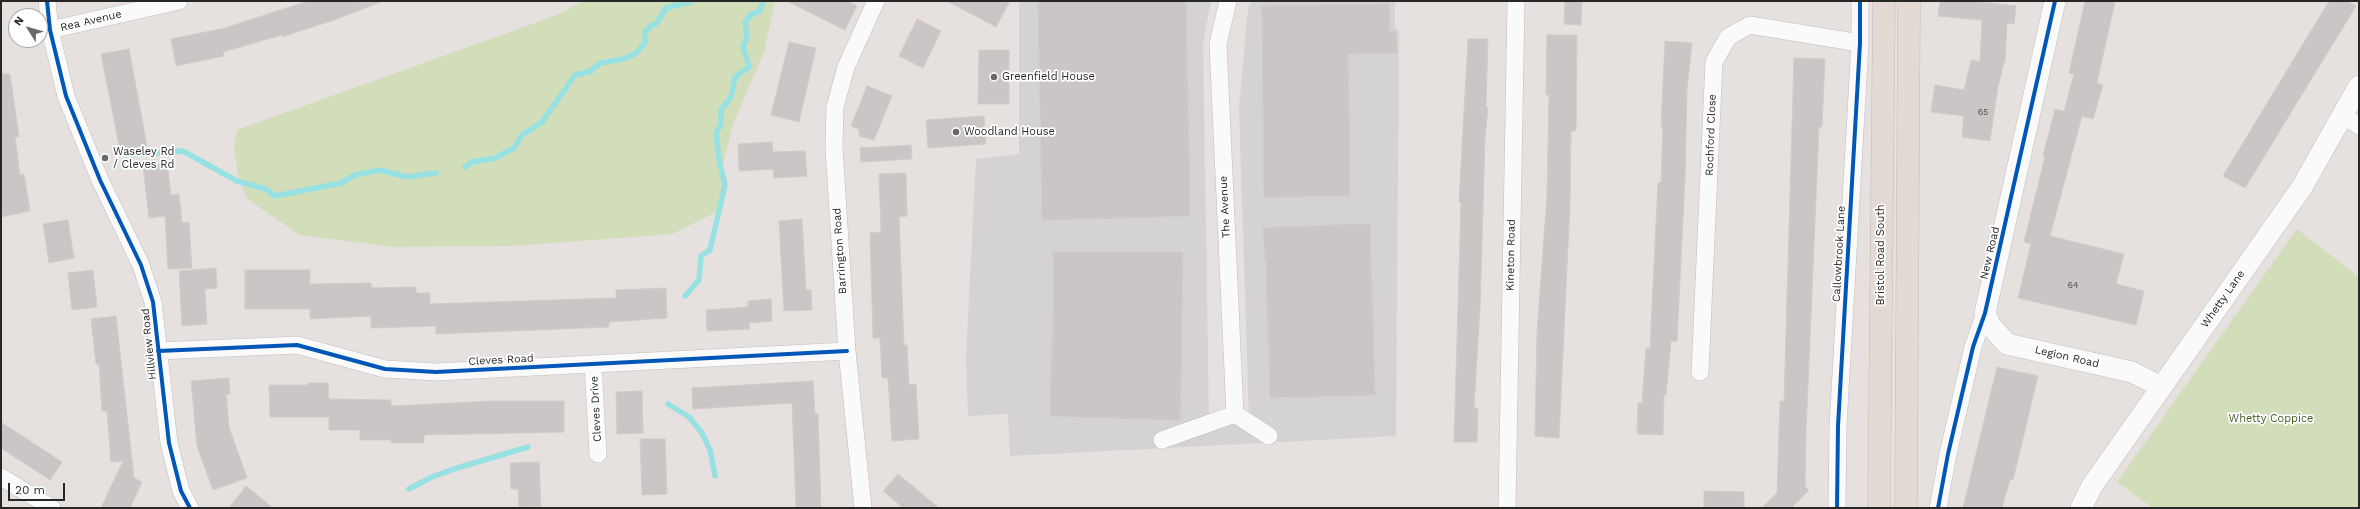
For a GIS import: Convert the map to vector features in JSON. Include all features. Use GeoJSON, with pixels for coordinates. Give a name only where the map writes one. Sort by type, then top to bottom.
{"type":"FeatureCollection","features":[{"type":"Feature","properties":{"kind":"highway","name":"Bristol Road South"},"geometry":{"type":"LineString","coordinates":[[1879,508],[1884,1]]}},
{"type":"Feature","properties":{"kind":"highway"},"geometry":{"type":"LineString","coordinates":[[1906,508],[1909,1]]}},
{"type":"Feature","properties":{"kind":"street","name":"Hillview Road"},"geometry":{"type":"LineString","coordinates":[[47,1],[50,30],[66,96],[100,180],[141,265],[153,302],[168,443],[181,491],[190,508]]}},
{"type":"Feature","properties":{"kind":"street","name":"Rea Avenue"},"geometry":{"type":"LineString","coordinates":[[50,30],[179,1]]}},
{"type":"Feature","properties":{"kind":"street","name":"Barrington Road"},"geometry":{"type":"LineString","coordinates":[[863,508],[847,351],[834,148],[835,107],[846,67],[876,1]]}},
{"type":"Feature","properties":{"kind":"street","name":"The Avenue"},"geometry":{"type":"LineString","coordinates":[[1228,1],[1218,44],[1235,414]]}},
{"type":"Feature","properties":{"kind":"street","name":"Kineton Road"},"geometry":{"type":"LineString","coordinates":[[1507,508],[1516,1]]}},
{"type":"Feature","properties":{"kind":"street","name":"Callowbrook Lane"},"geometry":{"type":"LineString","coordinates":[[1837,508],[1838,426],[1860,43],[1860,1]]}},
{"type":"Feature","properties":{"kind":"street","name":"New Road"},"geometry":{"type":"LineString","coordinates":[[1938,508],[1948,454],[1973,347],[1985,313],[2055,1]]}},
{"type":"Feature","properties":{"kind":"street","name":"Rochford Close"},"geometry":{"type":"LineString","coordinates":[[1700,372],[1714,62],[1728,37],[1750,25],[1860,43]]}},
{"type":"Feature","properties":{"kind":"street","name":"Whetty Lane"},"geometry":{"type":"LineString","coordinates":[[2080,508],[2092,486],[2161,387],[2351,120],[2359,86]]}},
{"type":"Feature","properties":{"kind":"street","name":"Legion Road"},"geometry":{"type":"LineString","coordinates":[[1985,313],[1990,325],[2007,344],[2132,372],[2161,387]]}},
{"type":"Feature","properties":{"kind":"street","name":"Cleves Road"},"geometry":{"type":"LineString","coordinates":[[158,351],[297,345],[385,369],[436,372],[847,351]]}},
{"type":"Feature","properties":{"kind":"street","name":"Cleves Drive"},"geometry":{"type":"LineString","coordinates":[[593,364],[598,454]]}},
{"type":"Feature","properties":{"kind":"street"},"geometry":{"type":"LineString","coordinates":[[1162,440],[1235,414],[1269,436]]}},
{"type":"Feature","properties":{"kind":"street"},"geometry":{"type":"LineString","coordinates":[[1,476],[52,508]]}},
{"type":"Feature","properties":{"kind":"shaded area"},"geometry":{"type":"Polygon","coordinates":[[[1019,1],[1211,1],[1203,43],[1209,423],[1249,418],[1239,107],[1248,9],[1252,1],[1395,1],[1395,27],[1399,33],[1396,436],[1010,456],[1008,414],[968,416],[966,358],[976,159],[1019,154],[1019,1]]]}},
{"type":"Feature","properties":{"kind":"green space"},"geometry":{"type":"Polygon","coordinates":[[[583,1],[775,1],[764,52],[733,124],[722,169],[722,209],[672,234],[513,246],[394,247],[300,235],[247,199],[238,174],[234,148],[237,130],[557,15],[583,1]]]}},
{"type":"Feature","properties":{"kind":"green space","name":"Whetty Coppice"},"geometry":{"type":"Polygon","coordinates":[[[2297,229],[2359,277],[2359,508],[2153,508],[2117,482],[2297,229]]]}},
{"type":"Feature","properties":{"kind":"building"},"geometry":{"type":"Polygon","coordinates":[[[308,1],[381,2],[331,21],[282,37],[282,35],[223,52],[224,56],[176,66],[171,39],[225,28],[308,1]]]}},
{"type":"Feature","properties":{"kind":"building"},"geometry":{"type":"Polygon","coordinates":[[[787,1],[848,1],[857,6],[845,30],[787,1]]]}},
{"type":"Feature","properties":{"kind":"building"},"geometry":{"type":"Polygon","coordinates":[[[947,1],[1010,1],[996,27],[947,1]]]}},
{"type":"Feature","properties":{"kind":"building"},"geometry":{"type":"Polygon","coordinates":[[[1038,1],[1186,1],[1190,216],[1042,220],[1038,1]]]}},
{"type":"Feature","properties":{"kind":"building"},"geometry":{"type":"Polygon","coordinates":[[[1565,1],[1582,1],[1581,25],[1564,24],[1565,1]]]}},
{"type":"Feature","properties":{"kind":"building"},"geometry":{"type":"Polygon","coordinates":[[[1940,1],[1972,1],[2016,6],[2014,24],[2007,23],[2005,59],[1998,86],[1990,141],[1962,137],[1964,116],[1931,112],[1935,85],[1964,90],[1971,60],[1980,62],[1982,20],[1938,16],[1940,1]]]}},
{"type":"Feature","properties":{"kind":"building"},"geometry":{"type":"Polygon","coordinates":[[[2085,1],[2115,1],[2097,83],[2103,85],[2093,119],[2082,116],[2050,236],[2124,254],[2116,284],[2144,291],[2136,325],[2018,298],[2031,244],[2024,242],[2045,157],[2043,156],[2055,109],[2064,111],[2074,74],[2069,73],[2085,1]]]}},
{"type":"Feature","properties":{"kind":"building"},"geometry":{"type":"Polygon","coordinates":[[[2329,1],[2347,1],[2356,6],[2245,188],[2223,176],[2329,1]]]}},
{"type":"Feature","properties":{"kind":"building"},"geometry":{"type":"Polygon","coordinates":[[[1389,4],[1390,32],[1396,31],[1397,53],[1348,54],[1350,196],[1264,197],[1262,6],[1389,4]]]}},
{"type":"Feature","properties":{"kind":"building"},"geometry":{"type":"Polygon","coordinates":[[[917,19],[941,31],[923,68],[899,56],[917,19]]]}},
{"type":"Feature","properties":{"kind":"building"},"geometry":{"type":"Polygon","coordinates":[[[1547,35],[1577,35],[1576,131],[1571,131],[1570,203],[1559,438],[1535,436],[1537,332],[1547,196],[1549,95],[1546,95],[1547,35]]]}},
{"type":"Feature","properties":{"kind":"building"},"geometry":{"type":"Polygon","coordinates":[[[1468,39],[1488,39],[1486,107],[1488,107],[1485,139],[1480,308],[1474,408],[1478,408],[1477,442],[1454,442],[1461,203],[1459,202],[1468,39]]]}},
{"type":"Feature","properties":{"kind":"building"},"geometry":{"type":"Polygon","coordinates":[[[1665,41],[1692,43],[1687,89],[1685,177],[1677,341],[1671,341],[1666,395],[1664,395],[1663,435],[1637,434],[1638,403],[1642,403],[1646,348],[1650,348],[1658,183],[1661,183],[1663,127],[1661,127],[1665,41]]]}},
{"type":"Feature","properties":{"kind":"building"},"geometry":{"type":"Polygon","coordinates":[[[789,42],[816,48],[799,122],[771,115],[789,42]]]}},
{"type":"Feature","properties":{"kind":"building"},"geometry":{"type":"Polygon","coordinates":[[[129,49],[147,146],[120,150],[101,54],[129,49]]]}},
{"type":"Feature","properties":{"kind":"building","name":"Greenfield House"},"geometry":{"type":"Polygon","coordinates":[[[979,50],[1009,50],[1009,104],[978,104],[979,50]]]}},
{"type":"Feature","properties":{"kind":"building"},"geometry":{"type":"Polygon","coordinates":[[[1794,58],[1825,59],[1822,127],[1819,127],[1806,432],[1805,486],[1809,490],[1791,508],[1762,508],[1777,493],[1780,401],[1784,401],[1794,58]]]}},
{"type":"Feature","properties":{"kind":"building"},"geometry":{"type":"Polygon","coordinates":[[[1,74],[10,74],[19,137],[15,137],[20,175],[24,174],[30,211],[1,217],[1,74]]]}},
{"type":"Feature","properties":{"kind":"building"},"geometry":{"type":"Polygon","coordinates":[[[867,86],[892,96],[874,140],[859,136],[859,129],[851,126],[867,86]]]}},
{"type":"Feature","properties":{"kind":"building","name":"Woodland House"},"geometry":{"type":"Polygon","coordinates":[[[984,116],[986,144],[928,148],[926,120],[984,116]]]}},
{"type":"Feature","properties":{"kind":"building"},"geometry":{"type":"Polygon","coordinates":[[[772,142],[773,152],[805,151],[807,176],[774,178],[773,169],[739,171],[738,144],[772,142]]]}},
{"type":"Feature","properties":{"kind":"building"},"geometry":{"type":"Polygon","coordinates":[[[911,145],[912,159],[861,162],[860,148],[911,145]]]}},
{"type":"Feature","properties":{"kind":"building"},"geometry":{"type":"Polygon","coordinates":[[[167,163],[171,195],[179,194],[182,223],[189,222],[192,268],[168,269],[165,216],[149,218],[143,166],[167,163]]]}},
{"type":"Feature","properties":{"kind":"building"},"geometry":{"type":"Polygon","coordinates":[[[906,173],[907,216],[899,217],[904,345],[907,345],[909,385],[916,384],[919,439],[892,441],[888,378],[882,378],[880,338],[873,338],[870,233],[881,232],[879,174],[906,173]]]}},
{"type":"Feature","properties":{"kind":"building"},"geometry":{"type":"Polygon","coordinates":[[[802,219],[806,290],[811,290],[812,310],[784,311],[779,221],[802,219]]]}},
{"type":"Feature","properties":{"kind":"building"},"geometry":{"type":"Polygon","coordinates":[[[68,220],[74,258],[49,263],[43,224],[68,220]]]}},
{"type":"Feature","properties":{"kind":"building"},"geometry":{"type":"Polygon","coordinates":[[[1370,224],[1375,395],[1270,398],[1266,261],[1263,228],[1370,224]]]}},
{"type":"Feature","properties":{"kind":"building"},"geometry":{"type":"Polygon","coordinates":[[[1053,252],[1183,252],[1180,420],[1050,416],[1054,286],[1053,252]]]}},
{"type":"Feature","properties":{"kind":"building"},"geometry":{"type":"Polygon","coordinates":[[[216,268],[217,288],[205,289],[207,324],[182,326],[179,271],[216,268]]]}},
{"type":"Feature","properties":{"kind":"building"},"geometry":{"type":"Polygon","coordinates":[[[93,270],[97,307],[72,310],[68,273],[93,270]]]}},
{"type":"Feature","properties":{"kind":"building"},"geometry":{"type":"Polygon","coordinates":[[[245,270],[310,270],[310,284],[371,283],[371,288],[416,287],[416,293],[430,293],[430,304],[616,298],[616,290],[666,288],[667,318],[609,322],[609,327],[436,334],[436,326],[371,328],[371,316],[310,319],[310,309],[245,309],[245,270]]]}},
{"type":"Feature","properties":{"kind":"building"},"geometry":{"type":"Polygon","coordinates":[[[771,299],[772,321],[749,323],[750,329],[707,331],[706,310],[748,307],[748,301],[771,299]]]}},
{"type":"Feature","properties":{"kind":"building"},"geometry":{"type":"Polygon","coordinates":[[[116,316],[134,478],[142,482],[130,508],[101,508],[123,461],[111,462],[107,411],[102,411],[99,364],[96,364],[91,319],[116,316]]]}},
{"type":"Feature","properties":{"kind":"building"},"geometry":{"type":"Polygon","coordinates":[[[1997,367],[2038,376],[2013,480],[2010,479],[2002,508],[1963,508],[1997,367]]]}},
{"type":"Feature","properties":{"kind":"building"},"geometry":{"type":"Polygon","coordinates":[[[229,378],[230,394],[226,394],[229,427],[247,478],[213,490],[197,446],[191,381],[229,378]]]}},
{"type":"Feature","properties":{"kind":"building"},"geometry":{"type":"Polygon","coordinates":[[[813,381],[815,414],[818,414],[821,508],[796,508],[792,403],[693,409],[692,388],[813,381]]]}},
{"type":"Feature","properties":{"kind":"building"},"geometry":{"type":"Polygon","coordinates":[[[308,383],[328,383],[329,399],[391,400],[391,406],[492,401],[564,401],[564,432],[424,435],[424,443],[391,443],[391,440],[360,440],[360,430],[329,430],[329,417],[270,417],[269,385],[308,385],[308,383]]]}},
{"type":"Feature","properties":{"kind":"building"},"geometry":{"type":"Polygon","coordinates":[[[642,391],[643,433],[617,434],[616,392],[642,391]]]}},
{"type":"Feature","properties":{"kind":"building"},"geometry":{"type":"Polygon","coordinates":[[[1,422],[62,462],[50,480],[1,448],[1,422]]]}},
{"type":"Feature","properties":{"kind":"building"},"geometry":{"type":"Polygon","coordinates":[[[640,439],[665,439],[667,494],[642,495],[640,439]]]}},
{"type":"Feature","properties":{"kind":"building"},"geometry":{"type":"Polygon","coordinates":[[[539,462],[541,506],[519,507],[518,489],[511,489],[510,463],[539,462]]]}},
{"type":"Feature","properties":{"kind":"building"},"geometry":{"type":"Polygon","coordinates":[[[898,474],[939,508],[903,508],[883,491],[898,474]]]}},
{"type":"Feature","properties":{"kind":"building"},"geometry":{"type":"Polygon","coordinates":[[[246,486],[273,508],[229,508],[246,486]]]}},
{"type":"Feature","properties":{"kind":"building"},"geometry":{"type":"Polygon","coordinates":[[[1704,491],[1744,492],[1744,508],[1704,508],[1704,491]]]}},
{"type":"Feature","properties":{"kind":"waterway"},"geometry":{"type":"LineString","coordinates":[[465,167],[472,162],[495,158],[514,148],[522,135],[542,122],[575,75],[589,72],[600,63],[623,59],[635,54],[645,43],[645,32],[650,26],[656,24],[666,8],[692,1]]}},
{"type":"Feature","properties":{"kind":"waterway"},"geometry":{"type":"LineString","coordinates":[[685,296],[699,280],[701,256],[710,250],[725,185],[719,160],[716,133],[721,124],[721,110],[731,97],[735,77],[749,67],[743,47],[747,37],[745,23],[750,15],[760,11],[763,1]]}},
{"type":"Feature","properties":{"kind":"waterway"},"geometry":{"type":"LineString","coordinates":[[126,155],[183,151],[237,181],[266,189],[275,196],[341,183],[355,175],[380,170],[407,177],[436,173]]}},
{"type":"Feature","properties":{"kind":"waterway"},"geometry":{"type":"LineString","coordinates":[[668,404],[689,417],[702,433],[710,450],[715,476]]}},
{"type":"Feature","properties":{"kind":"waterway"},"geometry":{"type":"LineString","coordinates":[[409,489],[432,477],[457,468],[528,447]]}},
{"type":"Feature","properties":{"kind":"cycle path"},"geometry":{"type":"LineString","coordinates":[[47,1],[50,30],[66,96],[100,180],[141,265],[153,302],[169,443],[181,491],[190,508]]}},
{"type":"Feature","properties":{"kind":"cycle path"},"geometry":{"type":"LineString","coordinates":[[1837,508],[1838,426],[1860,43],[1860,1]]}},
{"type":"Feature","properties":{"kind":"cycle path"},"geometry":{"type":"LineString","coordinates":[[1938,508],[1948,454],[1973,347],[1985,313],[2055,1]]}},
{"type":"Feature","properties":{"kind":"cycle path"},"geometry":{"type":"LineString","coordinates":[[158,351],[297,345],[385,369],[436,372],[847,351]]}},
{"type":"Feature","properties":{"kind":"place","name":"Greenfield House"},"geometry":{"type":"Point","coordinates":[994,77]}},
{"type":"Feature","properties":{"kind":"place","name":"Woodland House"},"geometry":{"type":"Point","coordinates":[956,132]}},
{"type":"Feature","properties":{"kind":"place","name":"Waseley Rd / Cleves Rd"},"geometry":{"type":"Point","coordinates":[105,158]}}]}
